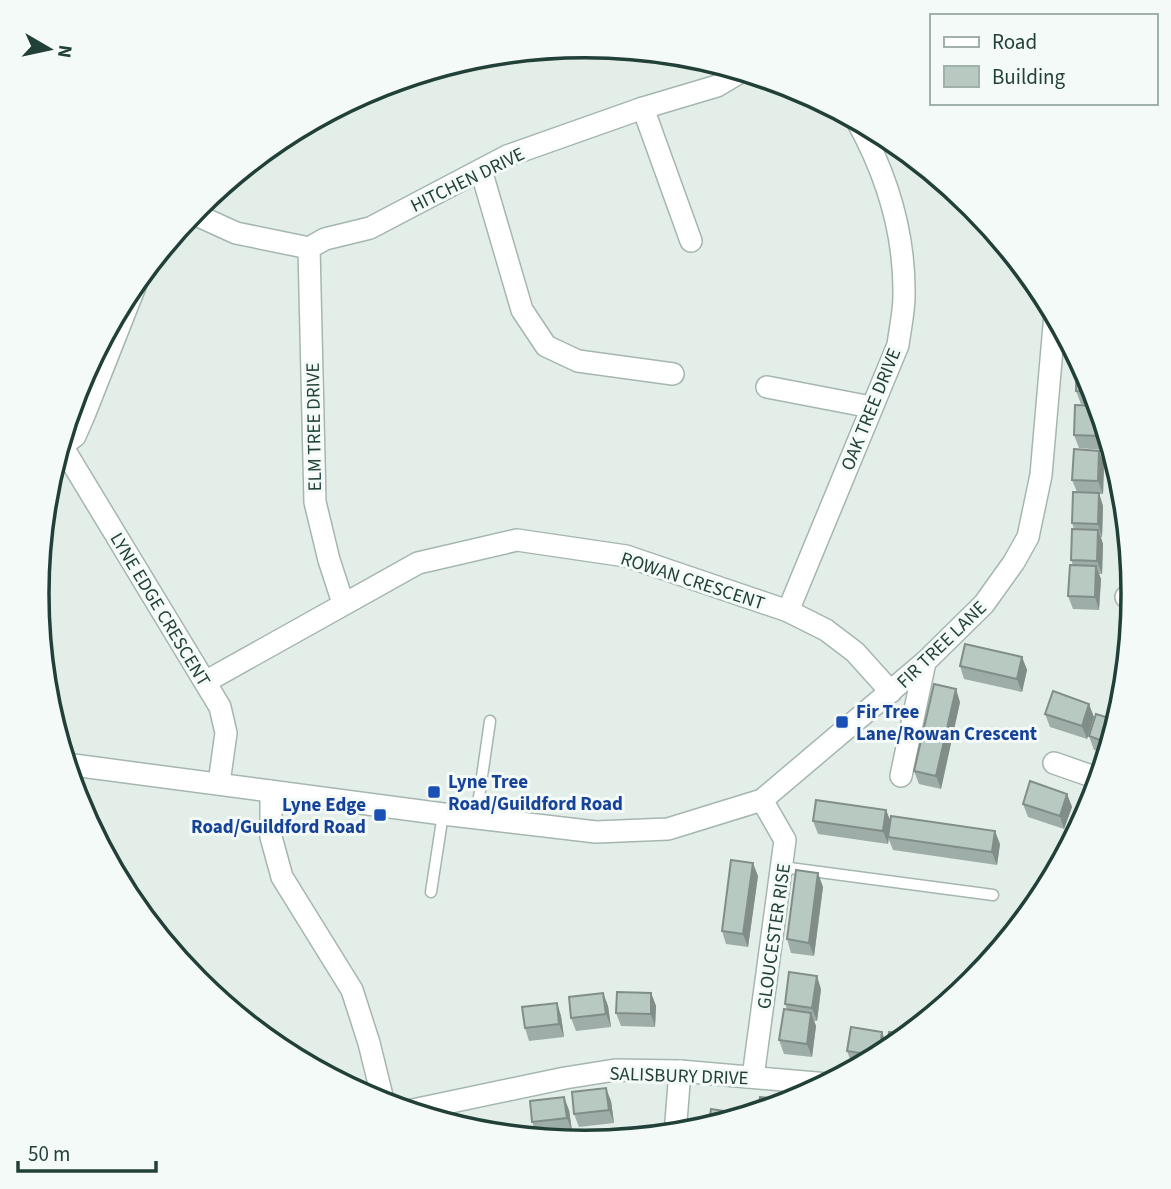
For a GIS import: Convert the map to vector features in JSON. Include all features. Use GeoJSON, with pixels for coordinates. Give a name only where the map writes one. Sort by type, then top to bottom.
{"type":"FeatureCollection","features":[{"type":"Feature","properties":{"kind":"street","name":"HITCHEN DRIVE"},"geometry":{"type":"LineString","coordinates":[[309,247],[325,239],[370,228],[507,156],[643,108],[717,86],[730,78]]}},
{"type":"Feature","properties":{"kind":"street"},"geometry":{"type":"LineString","coordinates":[[643,108],[691,241]]}},
{"type":"Feature","properties":{"kind":"street","name":"OAK TREE DRIVE"},"geometry":{"type":"LineString","coordinates":[[788,611],[898,345],[904,298],[903,257],[896,215],[875,152],[867,138]]}},
{"type":"Feature","properties":{"kind":"street"},"geometry":{"type":"LineString","coordinates":[[481,170],[522,310],[546,346],[578,361],[673,374]]}},
{"type":"Feature","properties":{"kind":"street"},"geometry":{"type":"LineString","coordinates":[[203,218],[236,233],[309,247]]}},
{"type":"Feature","properties":{"kind":"street","name":"ELM TREE DRIVE"},"geometry":{"type":"LineString","coordinates":[[309,247],[315,502],[343,603]]}},
{"type":"Feature","properties":{"kind":"street","name":"FIR TREE LANE"},"geometry":{"type":"LineString","coordinates":[[762,800],[925,662],[984,604],[1014,562],[1028,537],[1041,475],[1053,332]]}},
{"type":"Feature","properties":{"kind":"street"},"geometry":{"type":"LineString","coordinates":[[72,438],[115,336]]}},
{"type":"Feature","properties":{"kind":"street"},"geometry":{"type":"LineString","coordinates":[[767,387],[871,407]]}},
{"type":"Feature","properties":{"kind":"street","name":"LYNE EDGE CRESCENT"},"geometry":{"type":"LineString","coordinates":[[67,456],[220,707],[225,721],[226,744],[219,783]]}},
{"type":"Feature","properties":{"kind":"street","name":"ROWAN CRESCENT"},"geometry":{"type":"LineString","coordinates":[[205,682],[418,563],[517,540],[626,556],[788,611],[826,630],[855,652],[891,692]]}},
{"type":"Feature","properties":{"kind":"street"},"geometry":{"type":"LineString","coordinates":[[901,776],[925,662]]}},
{"type":"Feature","properties":{"kind":"street"},"geometry":{"type":"LineString","coordinates":[[1054,763],[1091,776]]}},
{"type":"Feature","properties":{"kind":"street"},"geometry":{"type":"LineString","coordinates":[[77,765],[596,832],[668,829],[762,800]]}},
{"type":"Feature","properties":{"kind":"street"},"geometry":{"type":"LineString","coordinates":[[271,791],[271,837],[282,877],[352,990],[381,1090]]}},
{"type":"Feature","properties":{"kind":"street","name":"GLOUCESTER RISE"},"geometry":{"type":"LineString","coordinates":[[754,1077],[785,840],[762,800]]}},
{"type":"Feature","properties":{"kind":"street","name":"SALISBURY DRIVE"},"geometry":{"type":"LineString","coordinates":[[445,1112],[565,1078],[615,1070],[680,1071],[809,1082]]}},
{"type":"Feature","properties":{"kind":"street"},"geometry":{"type":"LineString","coordinates":[[676,1123],[680,1071]]}},
{"type":"Feature","properties":{"kind":"lane"},"geometry":{"type":"LineString","coordinates":[[476,818],[491,721]]}},
{"type":"Feature","properties":{"kind":"lane"},"geometry":{"type":"LineString","coordinates":[[431,892],[443,814]]}},
{"type":"Feature","properties":{"kind":"lane"},"geometry":{"type":"LineString","coordinates":[[782,867],[993,895]]}},
{"type":"Feature","properties":{"kind":"building"},"geometry":{"type":"Polygon","coordinates":[[[1076,378],[1082,391],[1076,391],[1076,378]]]}},
{"type":"Feature","properties":{"kind":"building"},"geometry":{"type":"Polygon","coordinates":[[[1075,405],[1088,406],[1098,436],[1074,435],[1075,405]]]}},
{"type":"Feature","properties":{"kind":"building"},"geometry":{"type":"Polygon","coordinates":[[[1074,449],[1099,451],[1098,481],[1072,480],[1074,449]]]}},
{"type":"Feature","properties":{"kind":"building"},"geometry":{"type":"Polygon","coordinates":[[[1073,492],[1099,493],[1098,524],[1072,523],[1073,492]]]}},
{"type":"Feature","properties":{"kind":"building"},"geometry":{"type":"Polygon","coordinates":[[[1072,529],[1098,530],[1097,561],[1071,560],[1072,529]]]}},
{"type":"Feature","properties":{"kind":"building"},"geometry":{"type":"Polygon","coordinates":[[[1070,565],[1096,566],[1095,597],[1068,596],[1070,565]]]}},
{"type":"Feature","properties":{"kind":"building"},"geometry":{"type":"Polygon","coordinates":[[[965,644],[1022,657],[1017,679],[960,666],[965,644]]]}},
{"type":"Feature","properties":{"kind":"building"},"geometry":{"type":"Polygon","coordinates":[[[934,684],[956,689],[936,776],[914,771],[934,684]]]}},
{"type":"Feature","properties":{"kind":"building"},"geometry":{"type":"Polygon","coordinates":[[[1053,691],[1089,704],[1082,726],[1045,714],[1053,691]]]}},
{"type":"Feature","properties":{"kind":"building"},"geometry":{"type":"Polygon","coordinates":[[[1096,714],[1108,718],[1102,741],[1089,736],[1096,714]]]}},
{"type":"Feature","properties":{"kind":"building"},"geometry":{"type":"Polygon","coordinates":[[[1030,781],[1067,794],[1060,816],[1023,804],[1030,781]]]}},
{"type":"Feature","properties":{"kind":"building"},"geometry":{"type":"Polygon","coordinates":[[[816,800],[886,810],[883,831],[813,821],[816,800]]]}},
{"type":"Feature","properties":{"kind":"building"},"geometry":{"type":"Polygon","coordinates":[[[891,816],[995,831],[992,852],[888,837],[891,816]]]}},
{"type":"Feature","properties":{"kind":"building"},"geometry":{"type":"Polygon","coordinates":[[[731,860],[753,863],[743,934],[722,931],[731,860]]]}},
{"type":"Feature","properties":{"kind":"building"},"geometry":{"type":"Polygon","coordinates":[[[796,870],[818,873],[809,943],[787,939],[796,870]]]}},
{"type":"Feature","properties":{"kind":"building"},"geometry":{"type":"Polygon","coordinates":[[[789,972],[817,976],[812,1008],[785,1004],[789,972]]]}},
{"type":"Feature","properties":{"kind":"building"},"geometry":{"type":"Polygon","coordinates":[[[617,992],[651,993],[651,1014],[616,1013],[617,992]]]}},
{"type":"Feature","properties":{"kind":"building"},"geometry":{"type":"Polygon","coordinates":[[[603,993],[606,1014],[571,1018],[569,997],[603,993]]]}},
{"type":"Feature","properties":{"kind":"building"},"geometry":{"type":"Polygon","coordinates":[[[557,1003],[559,1024],[525,1028],[522,1007],[557,1003]]]}},
{"type":"Feature","properties":{"kind":"building"},"geometry":{"type":"Polygon","coordinates":[[[784,1009],[811,1013],[807,1044],[779,1040],[784,1009]]]}},
{"type":"Feature","properties":{"kind":"building"},"geometry":{"type":"Polygon","coordinates":[[[851,1027],[882,1032],[881,1043],[863,1054],[847,1051],[851,1027]]]}},
{"type":"Feature","properties":{"kind":"building"},"geometry":{"type":"Polygon","coordinates":[[[606,1088],[609,1110],[574,1114],[572,1092],[606,1088]]]}},
{"type":"Feature","properties":{"kind":"building"},"geometry":{"type":"Polygon","coordinates":[[[564,1097],[567,1118],[532,1122],[530,1101],[564,1097]]]}},
{"type":"Feature","properties":{"kind":"building"},"geometry":{"type":"Polygon","coordinates":[[[711,1109],[729,1112],[724,1113],[710,1116],[711,1109]]]}},
{"type":"Feature","properties":{"kind":"place","name":"Fir Tree Lane/Rowan Crescent"},"geometry":{"type":"Point","coordinates":[842,722]}},
{"type":"Feature","properties":{"kind":"place","name":"Lyne Tree Road/Guildford Road"},"geometry":{"type":"Point","coordinates":[434,792]}},
{"type":"Feature","properties":{"kind":"place","name":"Lyne Edge Road/Guildford Road"},"geometry":{"type":"Point","coordinates":[380,815]}}]}
